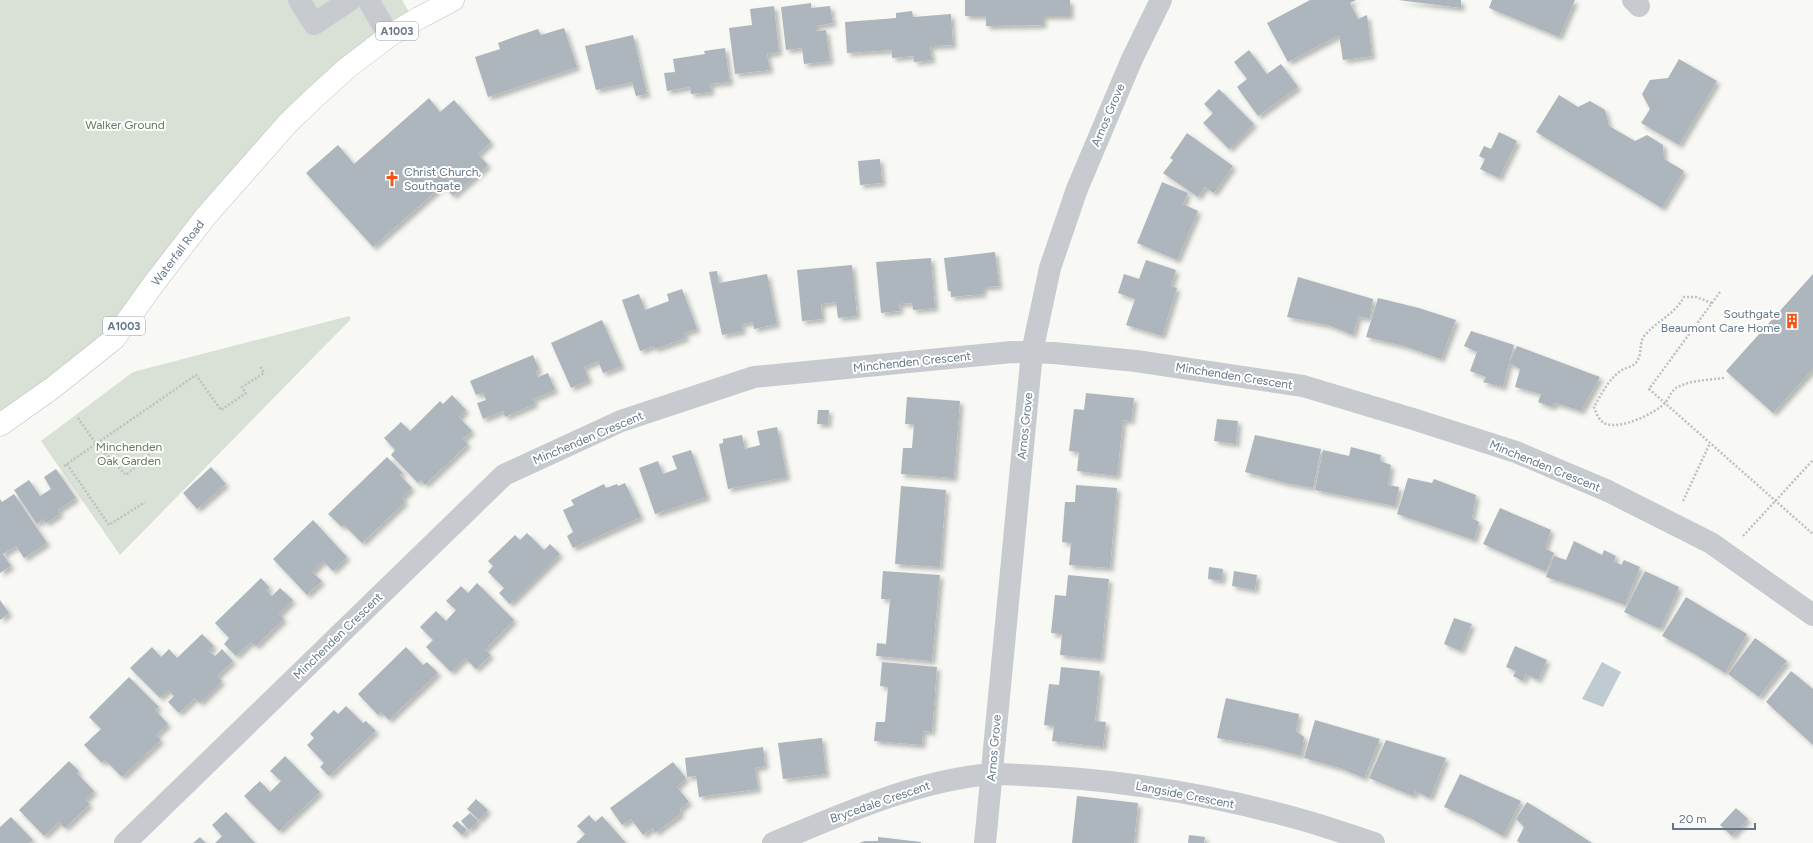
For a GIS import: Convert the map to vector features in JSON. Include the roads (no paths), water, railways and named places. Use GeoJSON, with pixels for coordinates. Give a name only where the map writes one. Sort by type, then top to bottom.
{"type":"FeatureCollection","features":[{"type":"Feature","properties":{"kind":"main road","name":"A1003"},"geometry":{"type":"LineString","coordinates":[[389,36],[453,0]]}},
{"type":"Feature","properties":{"kind":"main road","name":"Waterfall Road"},"geometry":{"type":"LineString","coordinates":[[0,425],[51,389],[114,339],[155,282],[206,216],[288,123],[346,69],[389,36]]}},
{"type":"Feature","properties":{"kind":"street"},"geometry":{"type":"LineString","coordinates":[[299,0],[314,24],[350,0]]}},
{"type":"Feature","properties":{"kind":"street"},"geometry":{"type":"LineString","coordinates":[[368,0],[389,36]]}},
{"type":"Feature","properties":{"kind":"street","name":"Arnos Grove"},"geometry":{"type":"LineString","coordinates":[[985,843],[1032,352],[1050,268],[1077,189],[1132,59],[1161,0]]}},
{"type":"Feature","properties":{"kind":"street","name":"Minchenden Crescent"},"geometry":{"type":"LineString","coordinates":[[125,843],[504,475],[621,421],[754,377],[1012,352],[1032,352],[1136,361],[1303,386],[1516,452],[1608,491],[1710,543],[1813,615]]}},
{"type":"Feature","properties":{"kind":"street","name":"Brycedale Crescent"},"geometry":{"type":"LineString","coordinates":[[773,843],[859,807],[913,789],[972,775],[991,774]]}},
{"type":"Feature","properties":{"kind":"street","name":"Langside Crescent"},"geometry":{"type":"LineString","coordinates":[[991,774],[1113,781],[1202,796],[1300,819],[1374,843]]}},
{"type":"Feature","properties":{"kind":"place","name":"Christ Church, Southgate"},"geometry":{"type":"Point","coordinates":[392,179]}},
{"type":"Feature","properties":{"kind":"place","name":"Southgate Beaumont Care Home"},"geometry":{"type":"Point","coordinates":[1792,321]}},
{"type":"Feature","properties":{"kind":"park label","name":"Walker Ground"},"geometry":{"type":"Point","coordinates":[125,125]}},
{"type":"Feature","properties":{"kind":"park label","name":"Minchenden Oak Garden"},"geometry":{"type":"Point","coordinates":[129,454]}}]}
